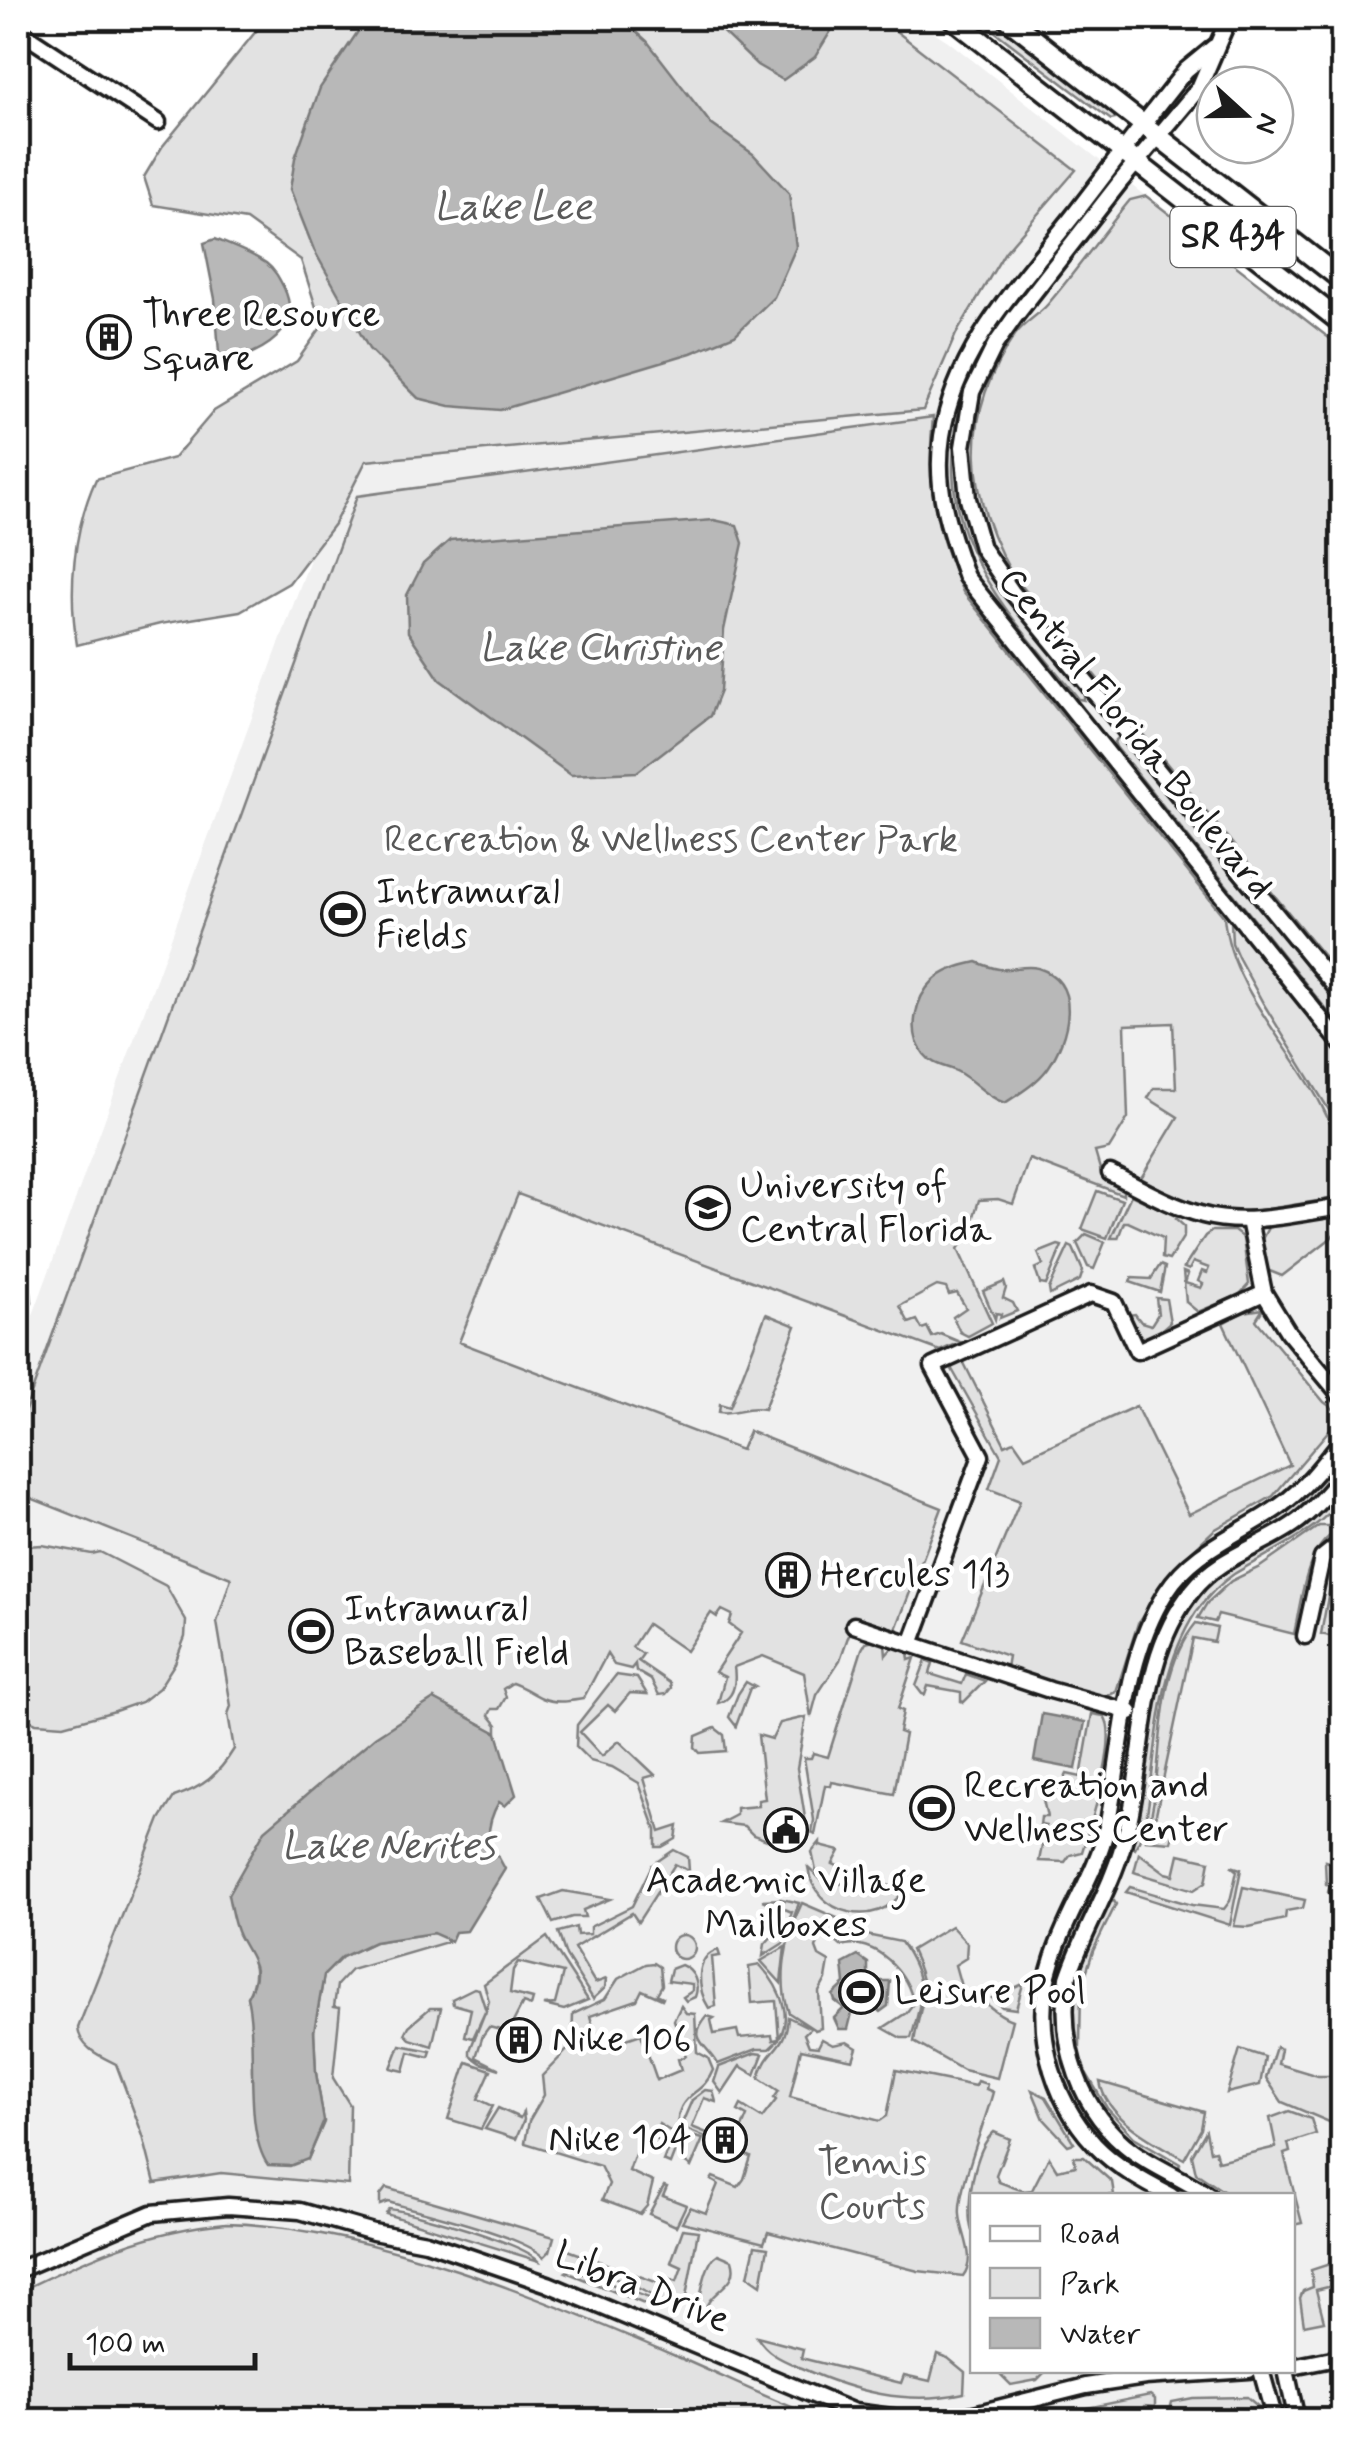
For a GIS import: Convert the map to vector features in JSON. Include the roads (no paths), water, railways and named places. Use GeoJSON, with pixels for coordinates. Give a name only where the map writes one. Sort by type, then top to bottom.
{"type":"FeatureCollection","features":[{"type":"Feature","properties":{"kind":"main road","name":"SR 434"},"geometry":{"type":"LineString","coordinates":[[952,18],[1342,323]]}},
{"type":"Feature","properties":{"kind":"main road","name":"SR 434"},"geometry":{"type":"LineString","coordinates":[[1007,18],[1340,272]]}},
{"type":"Feature","properties":{"kind":"street","name":"Central Florida Boulevard"},"geometry":{"type":"LineString","coordinates":[[1229,18],[1199,88],[1160,136],[1130,157],[981,334],[955,385],[942,436],[939,486],[950,534],[966,577],[1342,1046]]}},
{"type":"Feature","properties":{"kind":"street"},"geometry":{"type":"LineString","coordinates":[[18,30],[158,122]]}},
{"type":"Feature","properties":{"kind":"street","name":"Central Florida Boulevard"},"geometry":{"type":"LineString","coordinates":[[1214,48],[1186,70],[1144,124],[1130,157],[996,345],[972,392],[964,447],[968,499],[982,548],[1012,592],[1342,995]]}},
{"type":"Feature","properties":{"kind":"street"},"geometry":{"type":"LineString","coordinates":[[1110,1173],[1206,1216],[1248,1220],[1342,1207]]}},
{"type":"Feature","properties":{"kind":"street"},"geometry":{"type":"LineString","coordinates":[[1248,1220],[1264,1294],[1288,1332],[1342,1397]]}},
{"type":"Feature","properties":{"kind":"street"},"geometry":{"type":"LineString","coordinates":[[911,1644],[981,1456],[933,1366],[1091,1294],[1114,1302],[1137,1351],[1264,1294]]}},
{"type":"Feature","properties":{"kind":"street"},"geometry":{"type":"LineString","coordinates":[[1165,2193],[1134,2176],[1095,2145],[1073,2115],[1052,2071],[1044,2028],[1045,1986],[1051,1963],[1103,1842],[1130,1682],[1150,1622],[1179,1574],[1216,1542],[1259,1520],[1297,1493],[1342,1440]]}},
{"type":"Feature","properties":{"kind":"street"},"geometry":{"type":"LineString","coordinates":[[1204,2193],[1146,2160],[1118,2138],[1088,2103],[1067,2042],[1068,1978],[1113,1875],[1135,1796],[1145,1715],[1165,1643],[1191,1592],[1220,1565],[1307,1513],[1342,1476]]}},
{"type":"Feature","properties":{"kind":"street"},"geometry":{"type":"LineString","coordinates":[[1306,1636],[1322,1558],[1342,1542]]}},
{"type":"Feature","properties":{"kind":"street"},"geometry":{"type":"LineString","coordinates":[[854,1625],[1145,1715]]}},
{"type":"Feature","properties":{"kind":"street"},"geometry":{"type":"LineString","coordinates":[[1093,1870],[1113,1875]]}},
{"type":"Feature","properties":{"kind":"street"},"geometry":{"type":"LineString","coordinates":[[1134,2176],[1146,2160]]}},
{"type":"Feature","properties":{"kind":"street","name":"Libra Drive"},"geometry":{"type":"LineString","coordinates":[[18,2270],[152,2213],[262,2206],[300,2211],[372,2232],[426,2242],[575,2295],[854,2412],[899,2418],[962,2417],[1086,2386],[1145,2376],[1197,2373]]}},
{"type":"Feature","properties":{"kind":"street"},"geometry":{"type":"LineString","coordinates":[[1295,2366],[1342,2357]]}},
{"type":"Feature","properties":{"kind":"street"},"geometry":{"type":"LineString","coordinates":[[1262,2373],[1274,2420]]}},
{"type":"Feature","properties":{"kind":"street"},"geometry":{"type":"LineString","coordinates":[[1287,2373],[1297,2420]]}},
{"type":"Feature","properties":{"kind":"water","name":"Lake Lee"},"geometry":{"type":"Polygon","coordinates":[[[367,18],[621,18],[647,41],[711,124],[753,154],[789,193],[796,247],[774,297],[735,335],[691,353],[500,410],[450,406],[418,398],[369,349],[314,250],[290,189],[295,158],[320,88],[367,18]]]}},
{"type":"Feature","properties":{"kind":"water"},"geometry":{"type":"Polygon","coordinates":[[[708,18],[839,18],[815,57],[783,80],[757,65],[708,18]]]}},
{"type":"Feature","properties":{"kind":"water"},"geometry":{"type":"Polygon","coordinates":[[[215,239],[269,266],[289,303],[289,316],[276,337],[266,346],[227,362],[219,353],[215,299],[204,243],[215,239]]]}},
{"type":"Feature","properties":{"kind":"water","name":"Lake Christine"},"geometry":{"type":"Polygon","coordinates":[[[714,520],[737,525],[743,543],[724,630],[720,691],[710,716],[637,772],[571,775],[440,680],[408,632],[407,595],[423,564],[450,540],[714,520]]]}},
{"type":"Feature","properties":{"kind":"water"},"geometry":{"type":"Polygon","coordinates":[[[977,962],[999,969],[1038,968],[1052,975],[1067,999],[1066,1028],[1048,1068],[1005,1103],[958,1072],[932,1061],[916,1036],[915,1016],[927,988],[948,971],[977,962]]]}},
{"type":"Feature","properties":{"kind":"water"},"geometry":{"type":"Polygon","coordinates":[[[18,1273],[30,1284],[32,1302],[20,1318],[18,1317],[18,1273]]]}},
{"type":"Feature","properties":{"kind":"water","name":"Lake Nerites"},"geometry":{"type":"Polygon","coordinates":[[[434,1699],[497,1733],[516,1795],[505,1806],[499,1802],[489,1829],[491,1857],[498,1856],[505,1869],[467,1931],[455,1932],[451,1941],[433,1933],[374,1942],[342,1957],[324,1975],[314,2031],[324,2121],[308,2159],[290,2166],[268,2165],[260,2150],[253,2108],[247,1997],[255,1971],[237,1931],[228,1895],[265,1830],[375,1737],[434,1699]]]}},
{"type":"Feature","properties":{"kind":"water"},"geometry":{"type":"Polygon","coordinates":[[[1042,1714],[1085,1722],[1076,1769],[1034,1761],[1042,1714]]]}},
{"type":"Feature","properties":{"kind":"water","name":"Leisure Pool"},"geometry":{"type":"Polygon","coordinates":[[[858,1956],[868,1963],[873,1981],[890,1981],[888,2006],[880,2012],[873,2006],[859,2006],[852,2013],[848,2029],[839,2029],[834,2018],[844,2008],[833,1995],[845,1984],[843,1964],[858,1956]]]}},
{"type":"Feature","properties":{"kind":"place","name":"Three Resource Square"},"geometry":{"type":"Point","coordinates":[109,337]}},
{"type":"Feature","properties":{"kind":"place","name":"Intramural Fields"},"geometry":{"type":"Point","coordinates":[343,914]}},
{"type":"Feature","properties":{"kind":"place","name":"University of Central Florida"},"geometry":{"type":"Point","coordinates":[708,1208]}},
{"type":"Feature","properties":{"kind":"place","name":"Hercules 113"},"geometry":{"type":"Point","coordinates":[788,1575]}},
{"type":"Feature","properties":{"kind":"place","name":"Intramural Baseball Field"},"geometry":{"type":"Point","coordinates":[311,1631]}},
{"type":"Feature","properties":{"kind":"place","name":"Recreation and Wellness Center"},"geometry":{"type":"Point","coordinates":[932,1808]}},
{"type":"Feature","properties":{"kind":"place","name":"Academic Village Mailboxes"},"geometry":{"type":"Point","coordinates":[786,1830]}},
{"type":"Feature","properties":{"kind":"place","name":"Leisure Pool"},"geometry":{"type":"Point","coordinates":[861,1992]}},
{"type":"Feature","properties":{"kind":"place","name":"Nike 106"},"geometry":{"type":"Point","coordinates":[519,2040]}},
{"type":"Feature","properties":{"kind":"place","name":"Nike 104"},"geometry":{"type":"Point","coordinates":[725,2140]}},
{"type":"Feature","properties":{"kind":"park label","name":"Recreation & Wellness Center Park"},"geometry":{"type":"Point","coordinates":[671,840]}},
{"type":"Feature","properties":{"kind":"park label","name":"Tennis Courts"},"geometry":{"type":"Point","coordinates":[872,2185]}}]}
